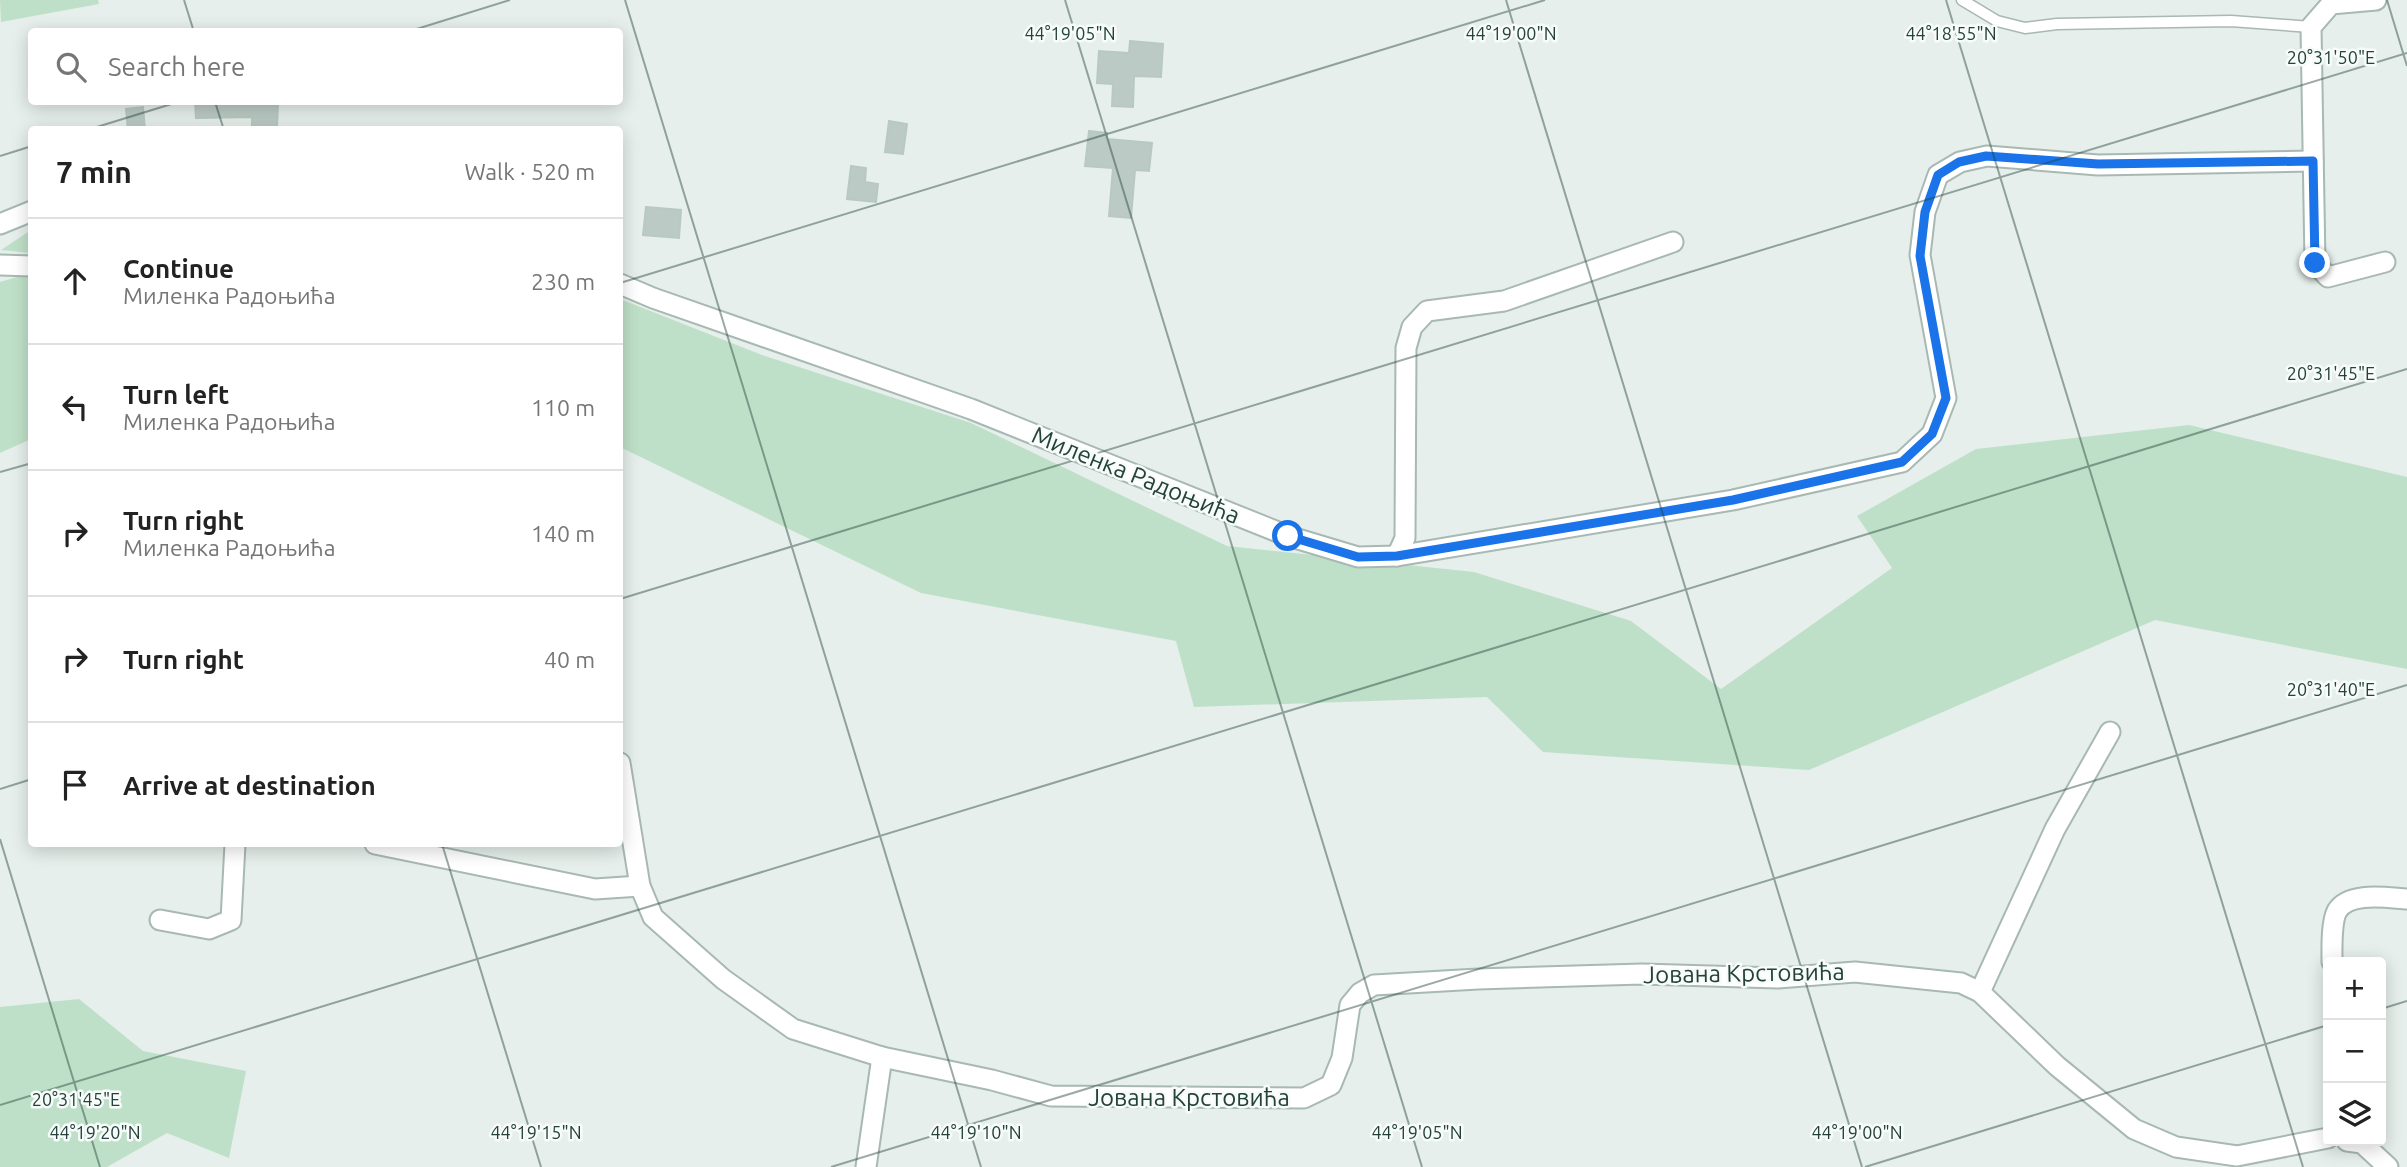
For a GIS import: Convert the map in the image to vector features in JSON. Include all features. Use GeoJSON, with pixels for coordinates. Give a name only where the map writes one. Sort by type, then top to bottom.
{"type":"FeatureCollection","features":[{"type":"Feature","properties":{"kind":"street"},"geometry":{"type":"LineString","coordinates":[[2376,0],[2331,4],[2311,27],[2315,263],[2328,277],[2385,262]]}},
{"type":"Feature","properties":{"kind":"street","name":"Миленка Радоњића"},"geometry":{"type":"LineString","coordinates":[[623,285],[971,410],[1288,536],[1358,557],[1397,556],[1733,500],[1902,462],[1932,434],[1946,398],[1920,256],[1925,212],[1938,175],[1959,162],[1986,156],[2098,164],[2313,161]]}},
{"type":"Feature","properties":{"kind":"street"},"geometry":{"type":"LineString","coordinates":[[0,224],[28,213]]}},
{"type":"Feature","properties":{"kind":"street"},"geometry":{"type":"LineString","coordinates":[[1397,556],[1405,538],[1406,348],[1412,327],[1419,319],[1427,311],[1504,301],[1673,242]]}},
{"type":"Feature","properties":{"kind":"street"},"geometry":{"type":"LineString","coordinates":[[0,265],[28,266]]}},
{"type":"Feature","properties":{"kind":"street"},"geometry":{"type":"LineString","coordinates":[[1980,992],[2055,829],[2109,732]]}},
{"type":"Feature","properties":{"kind":"street","name":"Јована Крстовића"},"geometry":{"type":"LineString","coordinates":[[623,781],[640,886],[653,917],[723,979],[793,1029],[881,1056],[1051,1096],[1304,1098],[1331,1085],[1342,1058],[1350,1005],[1360,993],[1374,985],[1628,974],[1778,978],[1855,972],[1961,983],[1980,992],[2057,1066],[2134,1129],[2176,1147],[2236,1156],[2323,1139]]}},
{"type":"Feature","properties":{"kind":"street"},"geometry":{"type":"LineString","coordinates":[[160,920],[209,929],[231,919],[235,847]]}},
{"type":"Feature","properties":{"kind":"street"},"geometry":{"type":"LineString","coordinates":[[389,847],[595,889],[640,886]]}},
{"type":"Feature","properties":{"kind":"street"},"geometry":{"type":"LineString","coordinates":[[2332,957],[2336,912],[2344,904],[2357,898],[2407,899]]}},
{"type":"Feature","properties":{"kind":"street"},"geometry":{"type":"LineString","coordinates":[[866,1167],[881,1056]]}},
{"type":"Feature","properties":{"kind":"street"},"geometry":{"type":"LineString","coordinates":[[2365,1146],[2388,1167]]}},
{"type":"Feature","properties":{"kind":"lane"},"geometry":{"type":"LineString","coordinates":[[1962,0],[1997,21],[2025,28],[2057,24],[2231,21],[2311,27]]}},
{"type":"Feature","properties":{"kind":"green space"},"geometry":{"type":"Polygon","coordinates":[[[0,0],[98,0],[99,4],[1,22],[0,0]]]}},
{"type":"Feature","properties":{"kind":"green space"},"geometry":{"type":"Polygon","coordinates":[[[28,232],[28,253],[1,250],[28,232]]]}},
{"type":"Feature","properties":{"kind":"green space"},"geometry":{"type":"Polygon","coordinates":[[[28,274],[28,440],[0,453],[0,282],[28,274]]]}},
{"type":"Feature","properties":{"kind":"green space"},"geometry":{"type":"Polygon","coordinates":[[[623,300],[762,355],[971,423],[1227,546],[1474,572],[1631,621],[1721,689],[1892,568],[1857,516],[1976,449],[2189,425],[2407,477],[2407,669],[2155,620],[1809,770],[1543,752],[1487,697],[1194,707],[1176,641],[921,593],[623,448],[623,300]]]}},
{"type":"Feature","properties":{"kind":"green space"},"geometry":{"type":"Polygon","coordinates":[[[79,999],[143,1051],[246,1071],[229,1158],[167,1133],[107,1167],[0,1167],[0,1007],[79,999]]]}},
{"type":"Feature","properties":{"kind":"building"},"geometry":{"type":"Polygon","coordinates":[[[1130,41],[1163,44],[1161,77],[1134,76],[1133,107],[1112,106],[1113,84],[1097,83],[1099,51],[1129,53],[1130,41]]]}},
{"type":"Feature","properties":{"kind":"building"},"geometry":{"type":"Polygon","coordinates":[[[195,105],[278,105],[277,126],[252,126],[252,117],[196,118],[195,105]]]}},
{"type":"Feature","properties":{"kind":"building"},"geometry":{"type":"Polygon","coordinates":[[[143,107],[145,126],[128,126],[126,109],[143,107]]]}},
{"type":"Feature","properties":{"kind":"building"},"geometry":{"type":"Polygon","coordinates":[[[889,121],[907,124],[903,154],[885,152],[889,121]]]}},
{"type":"Feature","properties":{"kind":"building"},"geometry":{"type":"Polygon","coordinates":[[[1089,131],[1107,133],[1107,139],[1152,143],[1149,171],[1135,170],[1131,218],[1109,216],[1113,168],[1085,166],[1089,131]]]}},
{"type":"Feature","properties":{"kind":"building"},"geometry":{"type":"Polygon","coordinates":[[[851,166],[866,168],[865,182],[878,184],[876,202],[847,199],[851,166]]]}},
{"type":"Feature","properties":{"kind":"building"},"geometry":{"type":"Polygon","coordinates":[[[646,207],[681,210],[679,238],[643,235],[646,207]]]}},
{"type":"Feature","properties":{"kind":"route"},"geometry":{"type":"LineString","coordinates":[[1288,536],[1358,557],[1397,556],[1733,500],[1902,462],[1932,434],[1946,398],[1920,256],[1925,212],[1938,175],[1959,162],[1986,156],[2098,164],[2313,161],[2315,263]]}}]}
